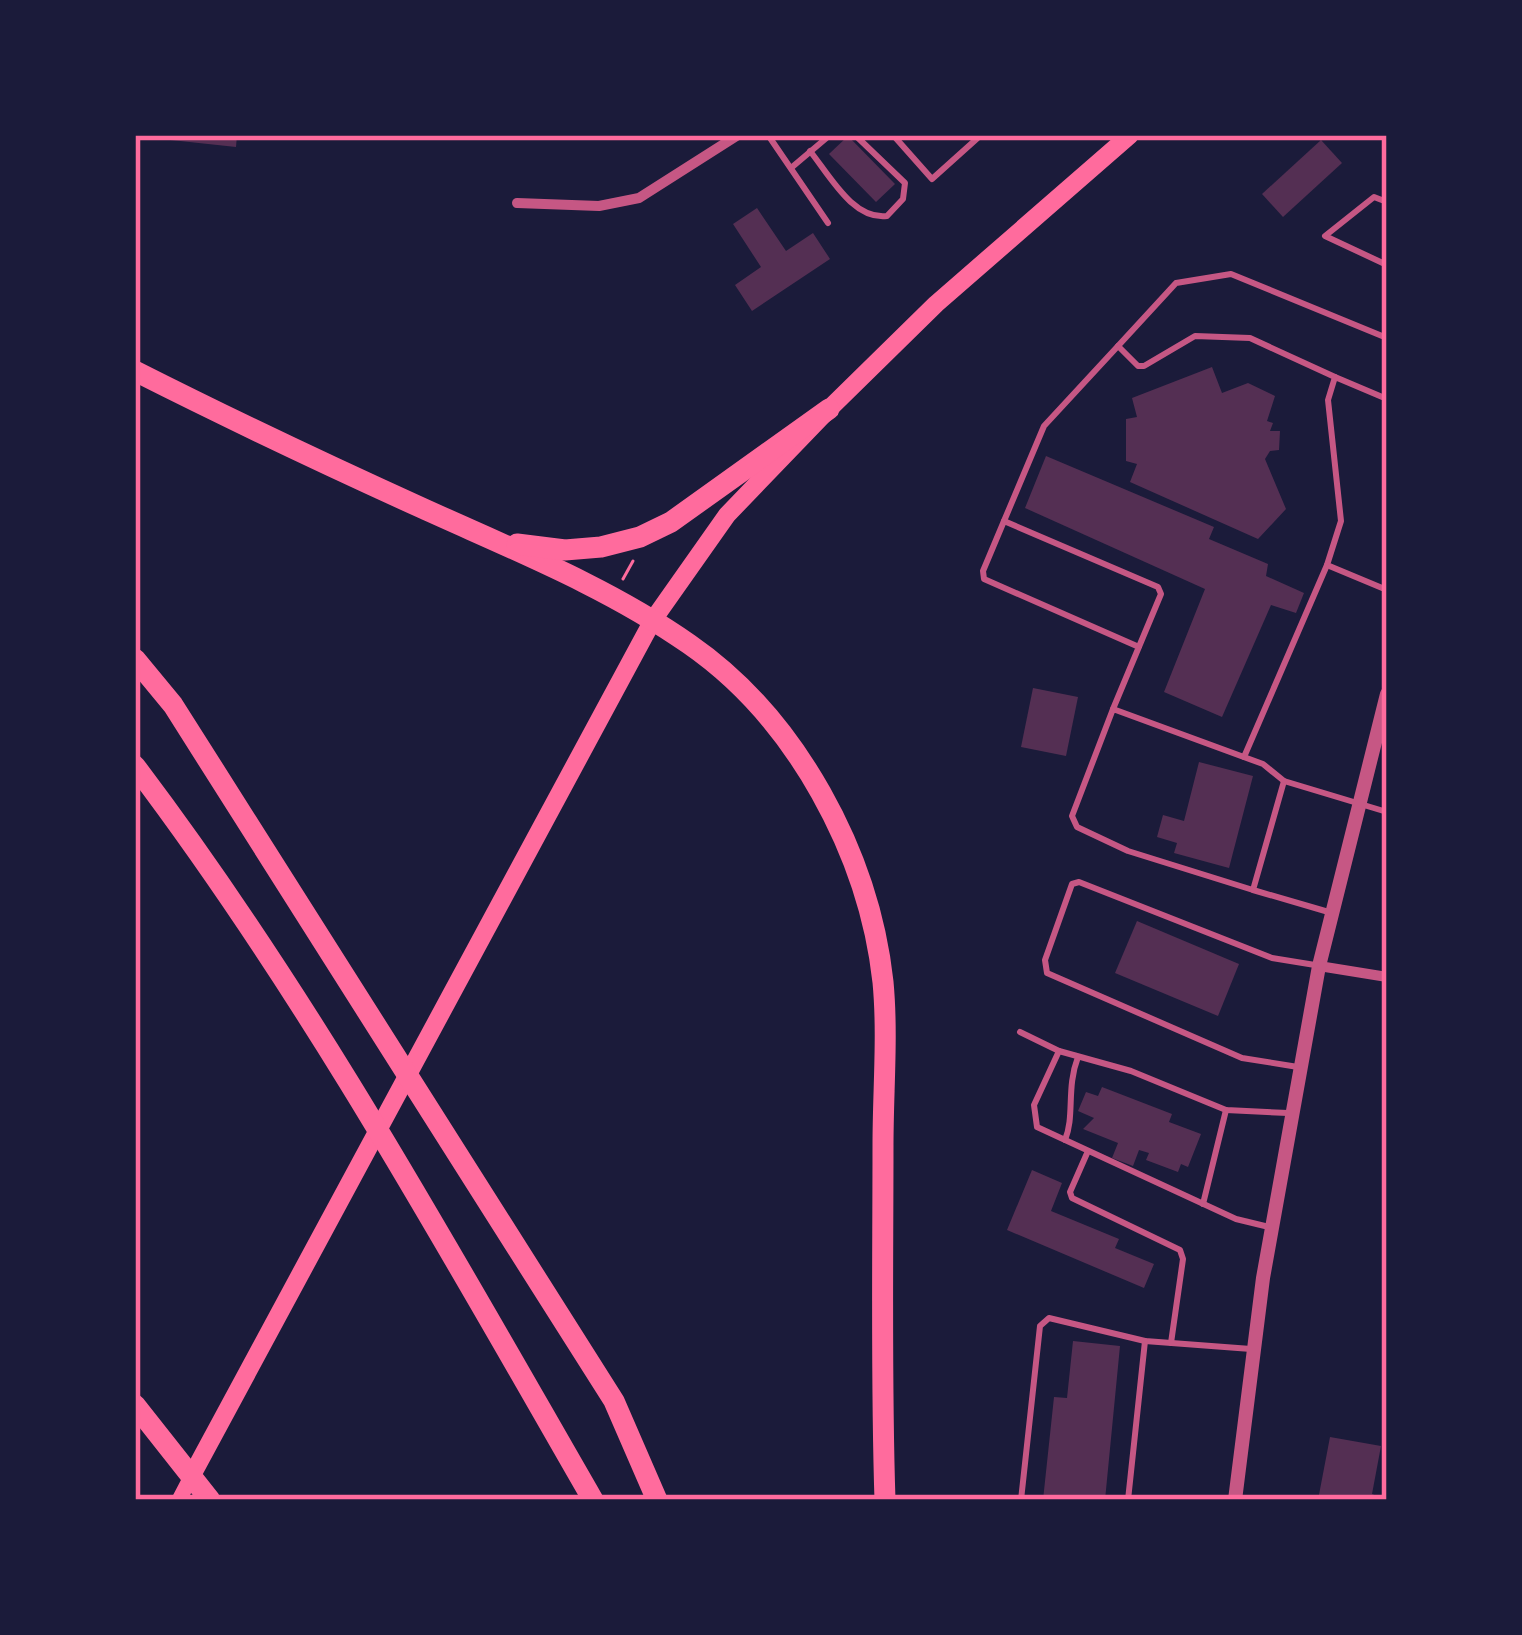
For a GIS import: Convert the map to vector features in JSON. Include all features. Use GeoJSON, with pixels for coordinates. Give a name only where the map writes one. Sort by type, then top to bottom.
{"type":"FeatureCollection","features":[{"type":"Feature","properties":{"kind":"highway"},"geometry":{"type":"LineString","coordinates":[[135,371],[263,437],[497,542],[653,620],[740,686],[812,779],[842,833],[874,927],[884,1015],[885,1500]]}},
{"type":"Feature","properties":{"kind":"highway"},"geometry":{"type":"LineString","coordinates":[[497,542],[565,550],[640,537],[670,522],[829,409]]}},
{"type":"Feature","properties":{"kind":"highway"},"geometry":{"type":"LineString","coordinates":[[135,659],[173,705],[614,1401],[657,1500]]}},
{"type":"Feature","properties":{"kind":"highway"},"geometry":{"type":"LineString","coordinates":[[135,766],[208,862],[322,1041],[430,1216],[593,1500]]}},
{"type":"Feature","properties":{"kind":"highway"},"geometry":{"type":"LineString","coordinates":[[135,1405],[210,1500]]}},
{"type":"Feature","properties":{"kind":"main road"},"geometry":{"type":"LineString","coordinates":[[179,1500],[653,620],[728,515],[829,409],[936,304],[1130,135]]}},
{"type":"Feature","properties":{"kind":"street"},"geometry":{"type":"LineString","coordinates":[[517,203],[599,206],[639,198],[738,135]]}},
{"type":"Feature","properties":{"kind":"street"},"geometry":{"type":"LineString","coordinates":[[1235,1500],[1253,1349],[1318,966],[1387,694]]}},
{"type":"Feature","properties":{"kind":"street"},"geometry":{"type":"LineString","coordinates":[[1318,966],[1387,977]]}},
{"type":"Feature","properties":{"kind":"lane"},"geometry":{"type":"LineString","coordinates":[[768,135],[828,223]]}},
{"type":"Feature","properties":{"kind":"lane"},"geometry":{"type":"LineString","coordinates":[[791,168],[830,135]]}},
{"type":"Feature","properties":{"kind":"lane"},"geometry":{"type":"LineString","coordinates":[[810,152],[853,204],[870,217],[887,216],[903,199],[905,183],[855,135]]}},
{"type":"Feature","properties":{"kind":"lane"},"geometry":{"type":"LineString","coordinates":[[893,135],[932,179],[981,135]]}},
{"type":"Feature","properties":{"kind":"lane"},"geometry":{"type":"LineString","coordinates":[[1387,202],[1374,196],[1325,236],[1387,265]]}},
{"type":"Feature","properties":{"kind":"lane"},"geometry":{"type":"LineString","coordinates":[[1139,646],[984,579],[983,571],[1044,426],[1176,284],[1231,274],[1387,338]]}},
{"type":"Feature","properties":{"kind":"lane"},"geometry":{"type":"LineString","coordinates":[[1118,346],[1144,367],[1196,336],[1250,338],[1387,399]]}},
{"type":"Feature","properties":{"kind":"lane"},"geometry":{"type":"LineString","coordinates":[[1244,757],[1327,565],[1341,521],[1328,400],[1336,376]]}},
{"type":"Feature","properties":{"kind":"lane"},"geometry":{"type":"LineString","coordinates":[[1004,521],[1158,587],[1161,594],[1072,816],[1077,827],[1128,850],[1332,913]]}},
{"type":"Feature","properties":{"kind":"lane"},"geometry":{"type":"LineString","coordinates":[[1327,565],[1387,590]]}},
{"type":"Feature","properties":{"kind":"lane"},"geometry":{"type":"LineString","coordinates":[[1113,709],[1263,764],[1284,781],[1387,812]]}},
{"type":"Feature","properties":{"kind":"lane"},"geometry":{"type":"LineString","coordinates":[[1253,890],[1284,781]]}},
{"type":"Feature","properties":{"kind":"lane"},"geometry":{"type":"LineString","coordinates":[[1300,1068],[1242,1058],[1047,974],[1045,960],[1072,884],[1079,882],[1272,958],[1318,966]]}},
{"type":"Feature","properties":{"kind":"lane"},"geometry":{"type":"LineString","coordinates":[[1020,1032],[1059,1051],[1131,1071],[1226,1110],[1292,1114]]}},
{"type":"Feature","properties":{"kind":"lane"},"geometry":{"type":"LineString","coordinates":[[1059,1051],[1034,1105],[1037,1127],[1236,1219],[1272,1228]]}},
{"type":"Feature","properties":{"kind":"lane"},"geometry":{"type":"LineString","coordinates":[[1064,1140],[1070,1127],[1070,1079],[1078,1057]]}},
{"type":"Feature","properties":{"kind":"lane"},"geometry":{"type":"LineString","coordinates":[[1203,1204],[1226,1110]]}},
{"type":"Feature","properties":{"kind":"lane"},"geometry":{"type":"LineString","coordinates":[[1088,1151],[1070,1192],[1072,1198],[1180,1250],[1183,1258],[1171,1343]]}},
{"type":"Feature","properties":{"kind":"lane"},"geometry":{"type":"LineString","coordinates":[[1021,1500],[1040,1326],[1048,1318],[1145,1341],[1253,1349]]}},
{"type":"Feature","properties":{"kind":"lane"},"geometry":{"type":"LineString","coordinates":[[1128,1500],[1145,1341]]}},
{"type":"Feature","properties":{"kind":"building"},"geometry":{"type":"Polygon","coordinates":[[[152,135],[237,135],[236,147],[152,135]]]}},
{"type":"Feature","properties":{"kind":"building"},"geometry":{"type":"Polygon","coordinates":[[[848,136],[895,184],[876,202],[829,154],[848,136]]]}},
{"type":"Feature","properties":{"kind":"building"},"geometry":{"type":"Polygon","coordinates":[[[1321,140],[1342,163],[1283,217],[1262,194],[1321,140]]]}},
{"type":"Feature","properties":{"kind":"building"},"geometry":{"type":"Polygon","coordinates":[[[757,208],[786,251],[813,233],[830,259],[752,311],[735,285],[761,267],[733,224],[757,208]]]}},
{"type":"Feature","properties":{"kind":"building"},"geometry":{"type":"Polygon","coordinates":[[[1212,367],[1222,393],[1248,383],[1275,396],[1267,421],[1273,423],[1270,431],[1280,431],[1279,450],[1270,451],[1265,459],[1286,509],[1258,539],[1130,482],[1137,464],[1126,461],[1126,419],[1137,417],[1132,398],[1212,367]]]}},
{"type":"Feature","properties":{"kind":"building"},"geometry":{"type":"Polygon","coordinates":[[[1046,456],[1214,527],[1209,539],[1268,564],[1266,576],[1304,593],[1296,613],[1271,605],[1222,717],[1164,692],[1205,589],[1025,508],[1046,456]]]}},
{"type":"Feature","properties":{"kind":"building"},"geometry":{"type":"Polygon","coordinates":[[[1033,688],[1078,697],[1066,756],[1021,747],[1033,688]]]}},
{"type":"Feature","properties":{"kind":"building"},"geometry":{"type":"Polygon","coordinates":[[[1199,762],[1253,776],[1229,868],[1174,853],[1177,843],[1157,837],[1163,815],[1184,821],[1199,762]]]}},
{"type":"Feature","properties":{"kind":"building"},"geometry":{"type":"Polygon","coordinates":[[[1137,921],[1239,964],[1218,1016],[1115,973],[1137,921]]]}},
{"type":"Feature","properties":{"kind":"building"},"geometry":{"type":"Polygon","coordinates":[[[1102,1087],[1172,1114],[1169,1122],[1201,1134],[1188,1167],[1181,1164],[1178,1172],[1146,1160],[1149,1153],[1139,1150],[1133,1166],[1112,1158],[1118,1143],[1083,1129],[1094,1118],[1078,1111],[1086,1092],[1098,1096],[1102,1087]]]}},
{"type":"Feature","properties":{"kind":"building"},"geometry":{"type":"Polygon","coordinates":[[[1032,1170],[1062,1183],[1051,1211],[1119,1239],[1115,1248],[1154,1264],[1144,1288],[1007,1230],[1032,1170]]]}},
{"type":"Feature","properties":{"kind":"building"},"geometry":{"type":"Polygon","coordinates":[[[1073,1341],[1120,1346],[1105,1500],[1043,1500],[1054,1397],[1067,1398],[1073,1341]]]}},
{"type":"Feature","properties":{"kind":"building"},"geometry":{"type":"Polygon","coordinates":[[[1330,1437],[1381,1446],[1372,1494],[1387,1500],[1318,1500],[1330,1437]]]}}]}
